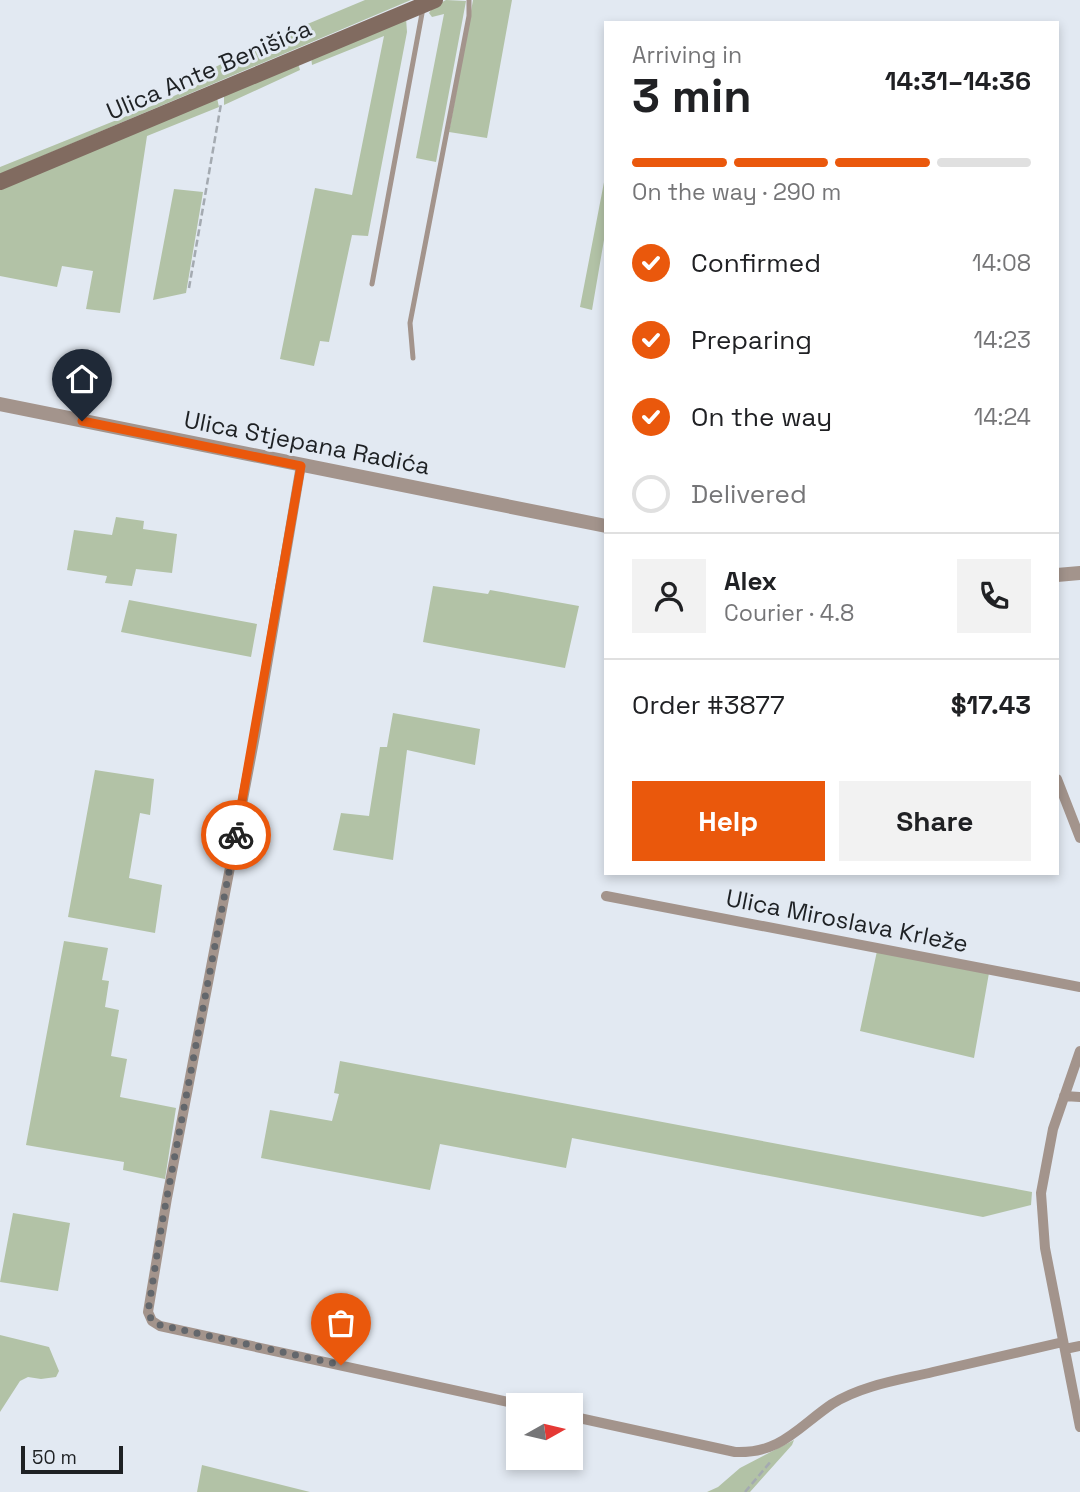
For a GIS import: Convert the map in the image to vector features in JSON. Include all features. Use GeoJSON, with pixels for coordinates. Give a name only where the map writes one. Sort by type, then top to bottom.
{"type":"FeatureCollection","features":[{"type":"Feature","properties":{"kind":"main road","name":"Ulica Ante Benišića"},"geometry":{"type":"LineString","coordinates":[[0,182],[429,3]]}},
{"type":"Feature","properties":{"kind":"street","name":"Ulica Stjepana Radića"},"geometry":{"type":"LineString","coordinates":[[0,404],[604,526]]}},
{"type":"Feature","properties":{"kind":"street"},"geometry":{"type":"LineString","coordinates":[[301,466],[255,736],[148,1312],[152,1321],[160,1325],[506,1401]]}},
{"type":"Feature","properties":{"kind":"street"},"geometry":{"type":"LineString","coordinates":[[1059,575],[1080,573]]}},
{"type":"Feature","properties":{"kind":"street"},"geometry":{"type":"LineString","coordinates":[[1059,784],[1080,838]]}},
{"type":"Feature","properties":{"kind":"street","name":"Ulica Miroslava Krleže"},"geometry":{"type":"LineString","coordinates":[[606,896],[1080,987]]}},
{"type":"Feature","properties":{"kind":"street"},"geometry":{"type":"LineString","coordinates":[[1080,1051],[1053,1129],[1041,1193],[1045,1248],[1080,1427]]}},
{"type":"Feature","properties":{"kind":"street"},"geometry":{"type":"LineString","coordinates":[[1064,1096],[1080,1097]]}},
{"type":"Feature","properties":{"kind":"street"},"geometry":{"type":"LineString","coordinates":[[583,1419],[735,1452],[754,1453],[779,1444],[852,1393],[886,1383],[1064,1345],[1080,1346]]}},
{"type":"Feature","properties":{"kind":"lane"},"geometry":{"type":"LineString","coordinates":[[413,358],[410,323],[469,16],[469,0]]}},
{"type":"Feature","properties":{"kind":"lane"},"geometry":{"type":"LineString","coordinates":[[372,284],[429,3]]}},
{"type":"Feature","properties":{"kind":"path"},"geometry":{"type":"LineString","coordinates":[[189,288],[221,109],[218,91]]}},
{"type":"Feature","properties":{"kind":"path"},"geometry":{"type":"LineString","coordinates":[[745,1492],[771,1461],[779,1444]]}},
{"type":"Feature","properties":{"kind":"green space"},"geometry":{"type":"Polygon","coordinates":[[[365,0],[411,0],[0,174],[0,167],[198,85],[200,75],[262,43],[365,0]]]}},
{"type":"Feature","properties":{"kind":"green space"},"geometry":{"type":"Polygon","coordinates":[[[446,0],[466,1],[436,162],[416,158],[444,14],[432,17],[429,13],[433,7],[446,0]]]}},
{"type":"Feature","properties":{"kind":"green space"},"geometry":{"type":"Polygon","coordinates":[[[473,0],[512,0],[487,138],[449,132],[473,0]]]}},
{"type":"Feature","properties":{"kind":"green space"},"geometry":{"type":"Polygon","coordinates":[[[406,18],[407,32],[368,236],[352,235],[329,342],[320,341],[314,366],[280,359],[315,188],[352,195],[384,36],[312,65],[311,56],[406,18]]]}},
{"type":"Feature","properties":{"kind":"green space"},"geometry":{"type":"Polygon","coordinates":[[[298,63],[300,70],[224,105],[224,95],[298,63]]]}},
{"type":"Feature","properties":{"kind":"green space"},"geometry":{"type":"Polygon","coordinates":[[[217,98],[219,107],[147,136],[120,313],[86,309],[93,271],[62,266],[57,287],[0,276],[0,188],[217,98]]]}},
{"type":"Feature","properties":{"kind":"green space"},"geometry":{"type":"Polygon","coordinates":[[[604,182],[604,240],[592,310],[580,307],[604,182]]]}},
{"type":"Feature","properties":{"kind":"green space"},"geometry":{"type":"Polygon","coordinates":[[[174,189],[203,192],[186,293],[153,300],[174,189]]]}},
{"type":"Feature","properties":{"kind":"green space"},"geometry":{"type":"Polygon","coordinates":[[[116,517],[144,521],[143,529],[177,534],[172,573],[136,569],[132,586],[105,583],[107,576],[67,570],[74,530],[112,535],[116,517]]]}},
{"type":"Feature","properties":{"kind":"green space"},"geometry":{"type":"Polygon","coordinates":[[[433,586],[488,594],[490,590],[579,606],[565,668],[423,642],[433,586]]]}},
{"type":"Feature","properties":{"kind":"green space"},"geometry":{"type":"Polygon","coordinates":[[[129,600],[257,624],[251,657],[121,632],[129,600]]]}},
{"type":"Feature","properties":{"kind":"green space"},"geometry":{"type":"Polygon","coordinates":[[[393,713],[480,729],[475,765],[407,750],[393,860],[333,850],[341,813],[369,816],[380,747],[387,747],[393,713]]]}},
{"type":"Feature","properties":{"kind":"green space"},"geometry":{"type":"Polygon","coordinates":[[[95,770],[154,779],[150,815],[140,813],[129,878],[162,885],[155,933],[68,917],[95,770]]]}},
{"type":"Feature","properties":{"kind":"green space"},"geometry":{"type":"Polygon","coordinates":[[[64,941],[108,948],[102,980],[109,981],[105,1007],[119,1010],[111,1056],[127,1059],[120,1097],[176,1108],[165,1179],[123,1170],[124,1162],[26,1145],[64,941]]]}},
{"type":"Feature","properties":{"kind":"green space"},"geometry":{"type":"Polygon","coordinates":[[[877,951],[989,973],[974,1058],[860,1031],[877,951]]]}},
{"type":"Feature","properties":{"kind":"green space"},"geometry":{"type":"Polygon","coordinates":[[[340,1061],[1032,1192],[1031,1205],[983,1217],[572,1138],[566,1168],[440,1144],[430,1190],[261,1158],[270,1110],[332,1121],[339,1094],[334,1093],[340,1061]]]}},
{"type":"Feature","properties":{"kind":"green space"},"geometry":{"type":"Polygon","coordinates":[[[13,1213],[70,1223],[58,1291],[0,1282],[13,1213]]]}},
{"type":"Feature","properties":{"kind":"green space"},"geometry":{"type":"Polygon","coordinates":[[[0,1335],[49,1347],[59,1371],[56,1377],[28,1377],[20,1381],[0,1412],[0,1335]]]}},
{"type":"Feature","properties":{"kind":"green space"},"geometry":{"type":"Polygon","coordinates":[[[794,1440],[750,1492],[707,1492],[718,1487],[740,1468],[794,1440]]]}},
{"type":"Feature","properties":{"kind":"green space"},"geometry":{"type":"Polygon","coordinates":[[[202,1465],[310,1492],[197,1492],[202,1465]]]}},
{"type":"Feature","properties":{"kind":"way so far"},"geometry":{"type":"LineString","coordinates":[[236,835],[162,1223],[148,1312],[152,1321],[160,1325],[341,1365]]}},
{"type":"Feature","properties":{"kind":"route"},"geometry":{"type":"LineString","coordinates":[[82,421],[301,466],[236,835]]}}]}
